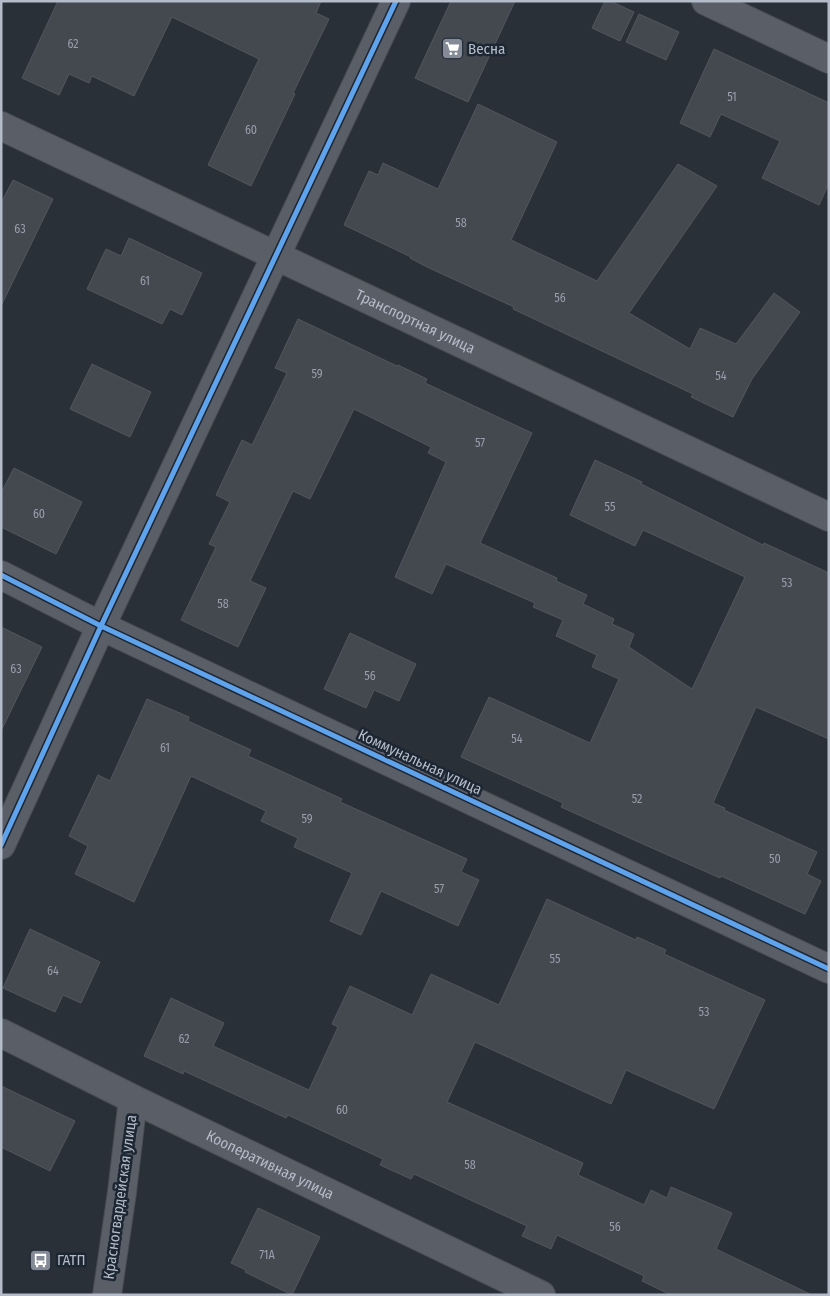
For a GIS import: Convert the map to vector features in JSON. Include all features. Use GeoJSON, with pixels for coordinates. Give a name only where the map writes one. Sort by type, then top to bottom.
{"type":"FeatureCollection","features":[{"type":"Feature","properties":{"kind":"street"},"geometry":{"type":"LineString","coordinates":[[1,845],[396,1]]}},
{"type":"Feature","properties":{"kind":"street"},"geometry":{"type":"LineString","coordinates":[[706,1],[829,59]]}},
{"type":"Feature","properties":{"kind":"street","name":"Транспортная улица"},"geometry":{"type":"LineString","coordinates":[[1,126],[829,517]]}},
{"type":"Feature","properties":{"kind":"street","name":"Коммунальная улица"},"geometry":{"type":"LineString","coordinates":[[1,575],[102,626],[829,969]]}},
{"type":"Feature","properties":{"kind":"street","name":"Кооперативная улица"},"geometry":{"type":"LineString","coordinates":[[1,1033],[133,1099],[541,1295]]}},
{"type":"Feature","properties":{"kind":"street","name":"Красногвардейская улица"},"geometry":{"type":"LineString","coordinates":[[107,1295],[133,1099]]}},
{"type":"Feature","properties":{"kind":"building"},"geometry":{"type":"Polygon","coordinates":[[[58,1],[321,1],[316,13],[329,19],[251,186],[208,165],[259,59],[172,17],[134,96],[92,76],[89,83],[69,74],[59,95],[22,78],[58,1]]]}},
{"type":"Feature","properties":{"kind":"building","name":"Весна"},"geometry":{"type":"Polygon","coordinates":[[[451,1],[515,1],[468,102],[415,78],[451,1]]]}},
{"type":"Feature","properties":{"kind":"building"},"geometry":{"type":"Polygon","coordinates":[[[605,1],[610,1],[634,12],[620,41],[592,28],[605,1]]]}},
{"type":"Feature","properties":{"kind":"building"},"geometry":{"type":"Polygon","coordinates":[[[639,14],[679,32],[666,60],[626,42],[639,14]]]}},
{"type":"Feature","properties":{"kind":"building"},"geometry":{"type":"Polygon","coordinates":[[[714,49],[829,103],[829,183],[819,205],[762,178],[780,141],[721,114],[710,137],[680,123],[714,49]]]}},
{"type":"Feature","properties":{"kind":"building"},"geometry":{"type":"Polygon","coordinates":[[[478,104],[557,142],[511,240],[597,281],[678,164],[717,186],[629,313],[690,349],[700,328],[736,344],[774,293],[800,312],[752,379],[733,417],[691,397],[693,394],[513,309],[514,307],[427,267],[411,257],[344,225],[369,171],[378,175],[383,163],[438,189],[478,104]]]}},
{"type":"Feature","properties":{"kind":"building"},"geometry":{"type":"Polygon","coordinates":[[[13,180],[53,199],[1,306],[1,203],[13,180]]]}},
{"type":"Feature","properties":{"kind":"building"},"geometry":{"type":"Polygon","coordinates":[[[129,238],[202,273],[182,315],[170,309],[162,324],[87,289],[106,249],[121,256],[129,238]]]}},
{"type":"Feature","properties":{"kind":"building"},"geometry":{"type":"Polygon","coordinates":[[[298,319],[427,379],[425,383],[532,433],[480,543],[557,578],[556,581],[587,595],[583,604],[614,619],[612,624],[634,634],[629,647],[692,689],[745,577],[643,530],[635,546],[570,515],[595,460],[642,482],[641,484],[763,545],[764,543],[829,573],[829,739],[756,707],[713,803],[725,808],[724,810],[817,852],[807,874],[821,881],[805,914],[561,807],[563,803],[461,757],[489,697],[590,743],[619,679],[592,667],[597,655],[556,636],[563,620],[533,607],[535,603],[446,564],[432,594],[395,577],[446,462],[428,453],[431,447],[354,409],[310,499],[293,491],[250,581],[266,588],[238,647],[181,620],[216,547],[209,544],[230,502],[216,495],[242,440],[252,445],[287,373],[275,368],[298,319]]]}},
{"type":"Feature","properties":{"kind":"building"},"geometry":{"type":"Polygon","coordinates":[[[92,364],[151,392],[130,437],[70,409],[92,364]]]}},
{"type":"Feature","properties":{"kind":"building"},"geometry":{"type":"Polygon","coordinates":[[[14,468],[82,502],[56,554],[1,527],[1,493],[14,468]]]}},
{"type":"Feature","properties":{"kind":"building"},"geometry":{"type":"Polygon","coordinates":[[[1,627],[42,647],[1,731],[1,627]]]}},
{"type":"Feature","properties":{"kind":"building"},"geometry":{"type":"Polygon","coordinates":[[[350,633],[416,664],[399,701],[374,690],[366,708],[324,689],[350,633]]]}},
{"type":"Feature","properties":{"kind":"building"},"geometry":{"type":"Polygon","coordinates":[[[147,699],[189,717],[188,721],[251,750],[248,756],[342,799],[340,802],[467,859],[461,872],[479,880],[458,926],[381,891],[361,935],[330,921],[352,873],[294,847],[298,838],[261,821],[266,811],[191,776],[134,902],[75,874],[88,846],[69,836],[98,775],[110,781],[147,699]]]}},
{"type":"Feature","properties":{"kind":"building"},"geometry":{"type":"Polygon","coordinates":[[[547,899],[636,940],[637,937],[666,950],[664,954],[765,1000],[714,1109],[626,1070],[611,1104],[475,1042],[447,1102],[583,1163],[578,1175],[644,1205],[651,1190],[667,1198],[671,1187],[732,1213],[716,1249],[812,1295],[671,1295],[642,1281],[644,1276],[557,1235],[551,1249],[522,1236],[527,1226],[414,1174],[411,1179],[380,1165],[383,1159],[288,1115],[286,1118],[184,1071],[183,1074],[144,1056],[171,998],[224,1023],[213,1046],[309,1090],[338,1027],[332,1024],[350,986],[412,1015],[431,974],[499,1005],[547,899]]]}},
{"type":"Feature","properties":{"kind":"building"},"geometry":{"type":"Polygon","coordinates":[[[30,929],[100,962],[81,1003],[63,995],[55,1012],[3,988],[30,929]]]}},
{"type":"Feature","properties":{"kind":"building"},"geometry":{"type":"Polygon","coordinates":[[[1,1086],[75,1121],[50,1171],[1,1147],[1,1086]]]}},
{"type":"Feature","properties":{"kind":"building"},"geometry":{"type":"Polygon","coordinates":[[[258,1208],[320,1237],[292,1295],[231,1263],[258,1208]]]}},
{"type":"Feature","properties":{"kind":"cycle path"},"geometry":{"type":"LineString","coordinates":[[1,845],[101,626],[396,1]]}},
{"type":"Feature","properties":{"kind":"cycle path"},"geometry":{"type":"LineString","coordinates":[[1,575],[101,626],[829,969]]}},
{"type":"Feature","properties":{"kind":"place","name":"Весна"},"geometry":{"type":"Point","coordinates":[452,49]}},
{"type":"Feature","properties":{"kind":"place","name":"ГАТП"},"geometry":{"type":"Point","coordinates":[41,1260]}}]}
